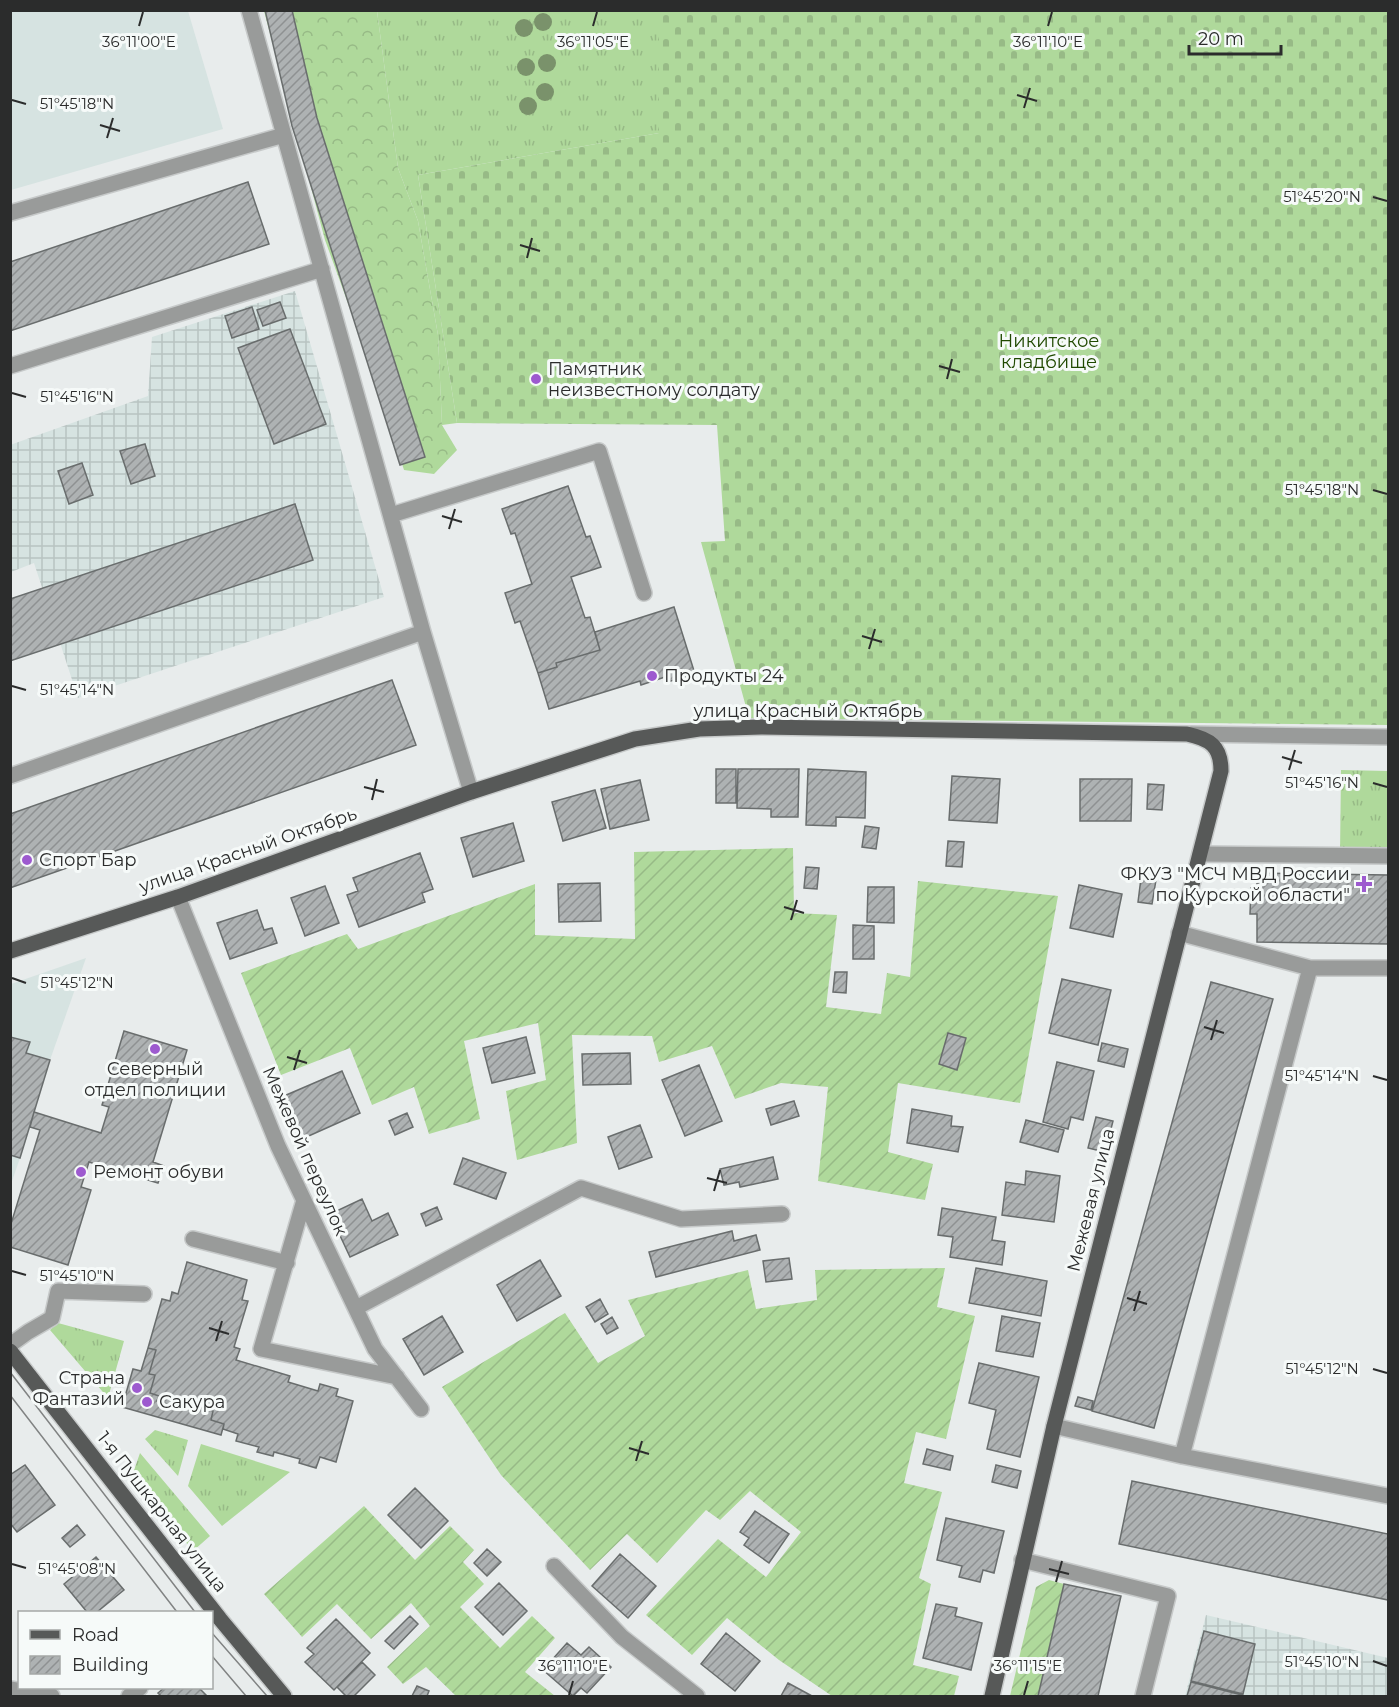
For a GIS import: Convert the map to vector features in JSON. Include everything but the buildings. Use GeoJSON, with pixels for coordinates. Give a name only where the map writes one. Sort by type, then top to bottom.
{"type":"FeatureCollection","features":[{"type":"Feature","properties":{"kind":"main road","name":"улица Красный Октябрь"},"geometry":{"type":"LineString","coordinates":[[10,951],[178,897],[471,792],[635,739],[699,729],[761,727],[1187,734]]}},
{"type":"Feature","properties":{"kind":"main road","name":"Межевая улица"},"geometry":{"type":"LineString","coordinates":[[992,1696],[1054,1426],[1221,771],[1217,750],[1210,742],[1202,737],[1187,734]]}},
{"type":"Feature","properties":{"kind":"main road","name":"1-я Пушкарная улица"},"geometry":{"type":"LineString","coordinates":[[10,1351],[207,1611]]}},
{"type":"Feature","properties":{"kind":"main road","name":"1-я Пушкарная улица"},"geometry":{"type":"LineString","coordinates":[[216,1623],[284,1696]]}},
{"type":"Feature","properties":{"kind":"street"},"geometry":{"type":"LineString","coordinates":[[249,10],[423,632],[471,792]]}},
{"type":"Feature","properties":{"kind":"street"},"geometry":{"type":"LineString","coordinates":[[10,213],[284,135]]}},
{"type":"Feature","properties":{"kind":"street"},"geometry":{"type":"LineString","coordinates":[[10,366],[322,269]]}},
{"type":"Feature","properties":{"kind":"street"},"geometry":{"type":"LineString","coordinates":[[391,515],[599,451],[644,592]]}},
{"type":"Feature","properties":{"kind":"street"},"geometry":{"type":"LineString","coordinates":[[10,776],[423,632]]}},
{"type":"Feature","properties":{"kind":"street","name":"улица Красный Октябрь"},"geometry":{"type":"LineString","coordinates":[[1187,734],[1389,737]]}},
{"type":"Feature","properties":{"kind":"street"},"geometry":{"type":"LineString","coordinates":[[1200,854],[1389,856]]}},
{"type":"Feature","properties":{"kind":"street","name":"Межевой переулок"},"geometry":{"type":"LineString","coordinates":[[178,897],[278,1146],[375,1349],[421,1409]]}},
{"type":"Feature","properties":{"kind":"street"},"geometry":{"type":"LineString","coordinates":[[1179,933],[1310,968],[1389,968]]}},
{"type":"Feature","properties":{"kind":"street"},"geometry":{"type":"LineString","coordinates":[[1182,1456],[1310,968]]}},
{"type":"Feature","properties":{"kind":"street"},"geometry":{"type":"LineString","coordinates":[[356,1308],[581,1188],[681,1219],[782,1214]]}},
{"type":"Feature","properties":{"kind":"street"},"geometry":{"type":"LineString","coordinates":[[304,1200],[261,1349],[397,1377]]}},
{"type":"Feature","properties":{"kind":"street"},"geometry":{"type":"LineString","coordinates":[[194,1239],[286,1263]]}},
{"type":"Feature","properties":{"kind":"street"},"geometry":{"type":"LineString","coordinates":[[10,1345],[52,1318],[58,1291],[144,1294]]}},
{"type":"Feature","properties":{"kind":"street"},"geometry":{"type":"LineString","coordinates":[[1054,1426],[1182,1456],[1389,1496]]}},
{"type":"Feature","properties":{"kind":"street"},"geometry":{"type":"LineString","coordinates":[[1022,1560],[1168,1596],[1143,1696]]}},
{"type":"Feature","properties":{"kind":"street"},"geometry":{"type":"LineString","coordinates":[[554,1566],[622,1636],[698,1696]]}},
{"type":"Feature","properties":{"kind":"street"},"geometry":{"type":"LineString","coordinates":[[10,1689],[52,1696]]}},
{"type":"Feature","properties":{"kind":"shaded area"},"geometry":{"type":"Polygon","coordinates":[[[11,10],[188,11],[223,129],[11,190],[11,10]]]}},
{"type":"Feature","properties":{"kind":"shaded area"},"geometry":{"type":"Polygon","coordinates":[[[295,291],[384,597],[78,698],[34,563],[11,572],[10,445],[148,396],[152,337],[295,291]]]}},
{"type":"Feature","properties":{"kind":"shaded area"},"geometry":{"type":"Polygon","coordinates":[[[86,958],[50,1060],[11,1184],[11,984],[86,958]]]}},
{"type":"Feature","properties":{"kind":"shaded area"},"geometry":{"type":"Polygon","coordinates":[[[1206,1615],[1388,1658],[1388,1696],[1185,1696],[1206,1615]]]}},
{"type":"Feature","properties":{"kind":"green space"},"geometry":{"type":"Polygon","coordinates":[[[264,11],[377,11],[398,168],[418,221],[438,335],[442,425],[457,450],[434,474],[404,470],[366,353],[325,240],[264,11]]]}},
{"type":"Feature","properties":{"kind":"green space"},"geometry":{"type":"Polygon","coordinates":[[[377,11],[659,11],[659,133],[418,175],[457,423],[442,425],[438,335],[418,221],[398,168],[377,11]]]}},
{"type":"Feature","properties":{"kind":"green space","name":"Никитское кладбище"},"geometry":{"type":"Polygon","coordinates":[[[659,11],[1388,11],[1388,725],[749,718],[701,542],[725,541],[717,425],[457,423],[418,175],[659,133],[659,11]]]}},
{"type":"Feature","properties":{"kind":"green space"},"geometry":{"type":"Polygon","coordinates":[[[1341,770],[1388,771],[1388,856],[1340,855],[1341,770]]]}},
{"type":"Feature","properties":{"kind":"green space"},"geometry":{"type":"Polygon","coordinates":[[[793,848],[794,913],[837,915],[826,1007],[881,1014],[887,973],[910,977],[918,881],[1058,896],[1020,1103],[898,1083],[888,1152],[933,1164],[925,1200],[818,1181],[828,1087],[781,1083],[735,1099],[712,1046],[659,1062],[652,1036],[572,1035],[577,1143],[517,1160],[506,1091],[546,1080],[538,1023],[464,1041],[480,1119],[429,1134],[414,1087],[372,1105],[350,1048],[281,1075],[241,973],[347,934],[358,949],[535,884],[535,935],[635,939],[634,852],[793,848]]]}},
{"type":"Feature","properties":{"kind":"green space"},"geometry":{"type":"Polygon","coordinates":[[[945,1268],[937,1307],[975,1316],[946,1439],[916,1432],[904,1483],[942,1492],[919,1578],[931,1584],[913,1665],[959,1676],[954,1696],[832,1696],[779,1660],[727,1618],[692,1655],[646,1615],[718,1539],[766,1577],[801,1532],[750,1491],[720,1520],[706,1510],[657,1563],[627,1534],[590,1570],[501,1475],[442,1387],[565,1313],[598,1363],[645,1336],[628,1300],[748,1270],[756,1309],[817,1300],[815,1270],[945,1268]]]}},
{"type":"Feature","properties":{"kind":"green space"},"geometry":{"type":"Polygon","coordinates":[[[58,1323],[124,1341],[108,1398],[50,1330],[58,1323]]]}},
{"type":"Feature","properties":{"kind":"green space"},"geometry":{"type":"Polygon","coordinates":[[[155,1430],[188,1440],[178,1476],[145,1439],[155,1430]]]}},
{"type":"Feature","properties":{"kind":"green space"},"geometry":{"type":"Polygon","coordinates":[[[201,1444],[290,1472],[222,1526],[188,1486],[201,1444]]]}},
{"type":"Feature","properties":{"kind":"green space"},"geometry":{"type":"Polygon","coordinates":[[[140,1453],[210,1536],[193,1551],[132,1476],[140,1453]]]}},
{"type":"Feature","properties":{"kind":"green space"},"geometry":{"type":"Polygon","coordinates":[[[364,1506],[415,1560],[450,1526],[474,1550],[463,1562],[484,1584],[460,1607],[500,1648],[532,1616],[555,1638],[525,1672],[555,1696],[456,1696],[426,1667],[403,1684],[387,1667],[430,1626],[411,1603],[371,1639],[337,1604],[302,1637],[264,1594],[364,1506]]]}},
{"type":"Feature","properties":{"kind":"green space"},"geometry":{"type":"Polygon","coordinates":[[[1049,1580],[1064,1584],[1038,1696],[1010,1696],[1036,1587],[1049,1580]]]}},
{"type":"Feature","properties":{"kind":"tram line"},"geometry":{"type":"LineString","coordinates":[[10,1372],[194,1611]]}},
{"type":"Feature","properties":{"kind":"tram line"},"geometry":{"type":"LineString","coordinates":[[10,1395],[176,1611]]}},
{"type":"Feature","properties":{"kind":"tram line"},"geometry":{"type":"LineString","coordinates":[[213,1634],[267,1696]]}},
{"type":"Feature","properties":{"kind":"tram line"},"geometry":{"type":"LineString","coordinates":[[213,1657],[246,1696]]}},
{"type":"Feature","properties":{"kind":"place","name":"Памятник неизвестному солдату"},"geometry":{"type":"Point","coordinates":[536,379]}},
{"type":"Feature","properties":{"kind":"place","name":"Продукты 24"},"geometry":{"type":"Point","coordinates":[652,676]}},
{"type":"Feature","properties":{"kind":"place","name":"Спорт Бар"},"geometry":{"type":"Point","coordinates":[27,860]}},
{"type":"Feature","properties":{"kind":"place","name":"ФКУЗ \"МСЧ МВД России по Курской области\""},"geometry":{"type":"Point","coordinates":[1364,884]}},
{"type":"Feature","properties":{"kind":"place","name":"Северный отдел полиции"},"geometry":{"type":"Point","coordinates":[155,1049]}},
{"type":"Feature","properties":{"kind":"place","name":"Ремонт обуви"},"geometry":{"type":"Point","coordinates":[81,1172]}},
{"type":"Feature","properties":{"kind":"place","name":"Страна Фантазий"},"geometry":{"type":"Point","coordinates":[137,1388]}},
{"type":"Feature","properties":{"kind":"place","name":"Сакура"},"geometry":{"type":"Point","coordinates":[147,1402]}}]}
